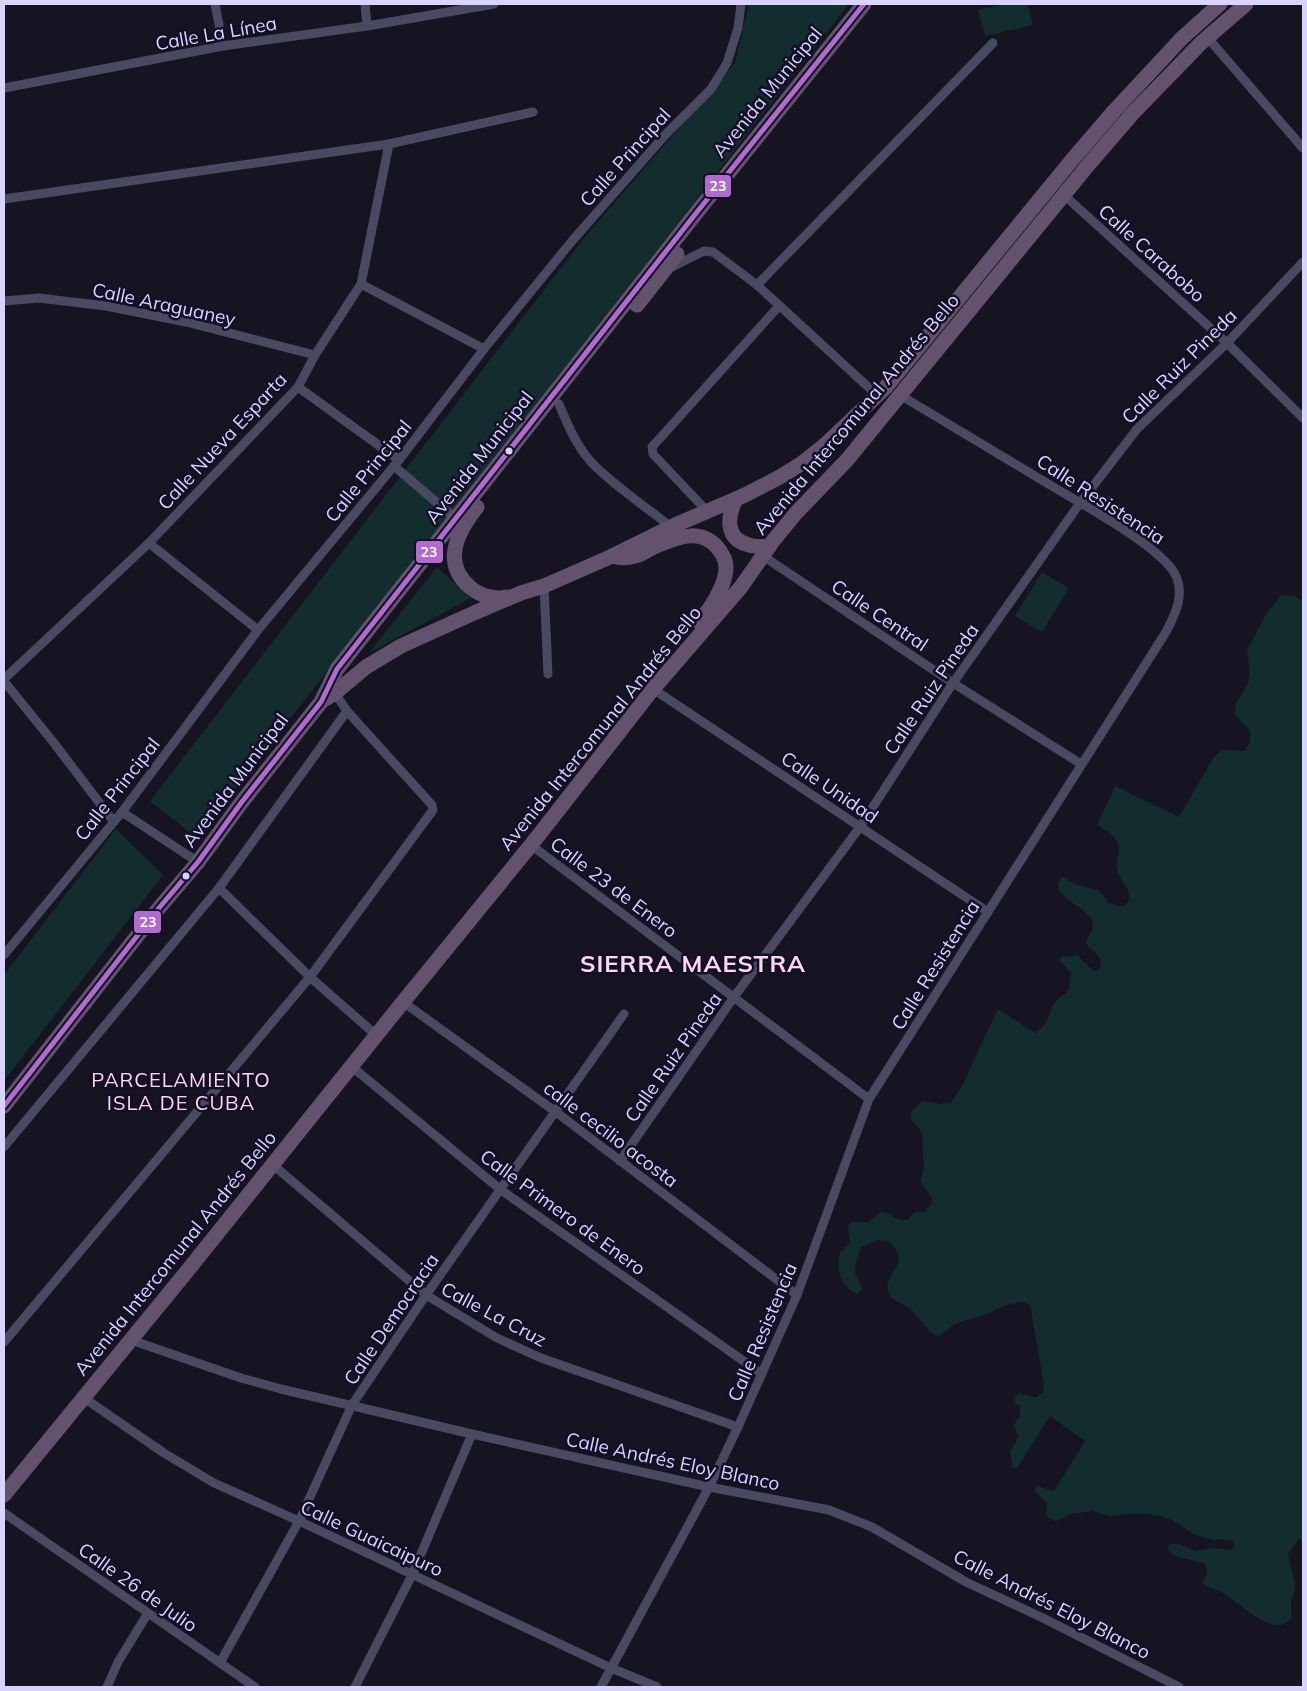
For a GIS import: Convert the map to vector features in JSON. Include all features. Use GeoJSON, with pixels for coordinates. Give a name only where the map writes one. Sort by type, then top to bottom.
{"type":"FeatureCollection","features":[{"type":"Feature","properties":{"kind":"highway","name":"Avenida Municipal"},"geometry":{"type":"LineString","coordinates":[[521,593],[500,599],[478,594],[463,582],[457,571],[454,558],[456,543],[462,529],[474,511],[664,271],[864,4]]}},
{"type":"Feature","properties":{"kind":"highway","name":"Avenida Municipal"},"geometry":{"type":"LineString","coordinates":[[4,1106],[159,908],[198,862],[241,803],[321,702],[337,669],[782,113],[873,4]]}},
{"type":"Feature","properties":{"kind":"highway","name":"Avenida Intercomunal Andrés Bello"},"geometry":{"type":"LineString","coordinates":[[321,702],[366,667],[401,646],[521,593],[544,586],[610,557],[671,527],[736,499],[801,464],[878,396],[1115,110],[1182,38],[1220,4]]}},
{"type":"Feature","properties":{"kind":"highway","name":"Avenida Intercomunal Andrés Bello"},"geometry":{"type":"LineString","coordinates":[[4,1495],[531,845],[653,689],[741,587],[796,513],[847,460],[1132,114],[1207,37],[1246,4]]}},
{"type":"Feature","properties":{"kind":"highway"},"geometry":{"type":"LineString","coordinates":[[736,499],[729,522],[733,534],[738,540],[766,551]]}},
{"type":"Feature","properties":{"kind":"highway"},"geometry":{"type":"LineString","coordinates":[[610,557],[635,556],[665,542],[684,536],[699,536],[710,539],[725,559],[726,569],[717,596],[666,667],[653,689]]}},
{"type":"Feature","properties":{"kind":"street"},"geometry":{"type":"LineString","coordinates":[[214,4],[223,46]]}},
{"type":"Feature","properties":{"kind":"street"},"geometry":{"type":"LineString","coordinates":[[365,4],[367,26]]}},
{"type":"Feature","properties":{"kind":"street","name":"Calle La Línea"},"geometry":{"type":"LineString","coordinates":[[4,88],[223,46],[367,26],[494,4]]}},
{"type":"Feature","properties":{"kind":"street","name":"Calle Principal"},"geometry":{"type":"LineString","coordinates":[[4,954],[122,812],[258,630],[396,463],[484,349],[572,240],[666,134],[711,89],[727,64],[738,28],[741,4]]}},
{"type":"Feature","properties":{"kind":"street"},"geometry":{"type":"LineString","coordinates":[[1207,37],[1303,148]]}},
{"type":"Feature","properties":{"kind":"street"},"geometry":{"type":"LineString","coordinates":[[757,285],[994,43]]}},
{"type":"Feature","properties":{"kind":"street"},"geometry":{"type":"LineString","coordinates":[[4,199],[388,144],[533,112]]}},
{"type":"Feature","properties":{"kind":"street","name":"Calle Nueva Esparta"},"geometry":{"type":"LineString","coordinates":[[4,680],[149,543],[298,387],[315,355],[362,284],[388,144]]}},
{"type":"Feature","properties":{"kind":"street","name":"Calle Carabobo"},"geometry":{"type":"LineString","coordinates":[[1064,195],[1227,343],[1303,418]]}},
{"type":"Feature","properties":{"kind":"street"},"geometry":{"type":"LineString","coordinates":[[664,271],[704,251],[713,252],[757,285],[878,396]]}},
{"type":"Feature","properties":{"kind":"street","name":"Calle Ruiz Pineda"},"geometry":{"type":"LineString","coordinates":[[620,1162],[734,997],[860,827],[953,682],[1080,503],[1137,430],[1227,343],[1303,262]]}},
{"type":"Feature","properties":{"kind":"street"},"geometry":{"type":"LineString","coordinates":[[362,284],[484,349]]}},
{"type":"Feature","properties":{"kind":"street","name":"Calle Araguaney"},"geometry":{"type":"LineString","coordinates":[[4,302],[38,298],[106,306],[186,322],[315,355]]}},
{"type":"Feature","properties":{"kind":"street"},"geometry":{"type":"LineString","coordinates":[[707,512],[653,454],[652,448],[778,306]]}},
{"type":"Feature","properties":{"kind":"street"},"geometry":{"type":"LineString","coordinates":[[298,387],[396,463],[456,519]]}},
{"type":"Feature","properties":{"kind":"street","name":"Calle Resistencia"},"geometry":{"type":"LineString","coordinates":[[601,1687],[738,1427],[797,1295],[869,1099],[1166,632],[1175,614],[1180,594],[1175,575],[1159,554],[1080,503],[900,395]]}},
{"type":"Feature","properties":{"kind":"street"},"geometry":{"type":"LineString","coordinates":[[559,404],[583,451],[596,466],[671,527]]}},
{"type":"Feature","properties":{"kind":"street"},"geometry":{"type":"LineString","coordinates":[[149,543],[258,630]]}},
{"type":"Feature","properties":{"kind":"street","name":"Calle Central"},"geometry":{"type":"LineString","coordinates":[[766,551],[953,682],[1081,764]]}},
{"type":"Feature","properties":{"kind":"street"},"geometry":{"type":"LineString","coordinates":[[544,586],[548,674]]}},
{"type":"Feature","properties":{"kind":"street"},"geometry":{"type":"LineString","coordinates":[[4,680],[114,822]]}},
{"type":"Feature","properties":{"kind":"street","name":"Calle Unidad"},"geometry":{"type":"LineString","coordinates":[[653,689],[988,912]]}},
{"type":"Feature","properties":{"kind":"street"},"geometry":{"type":"LineString","coordinates":[[4,1342],[310,977],[433,810],[432,805],[347,711],[335,693]]}},
{"type":"Feature","properties":{"kind":"street"},"geometry":{"type":"LineString","coordinates":[[4,1147],[219,888],[347,711]]}},
{"type":"Feature","properties":{"kind":"street"},"geometry":{"type":"LineString","coordinates":[[122,812],[198,862]]}},
{"type":"Feature","properties":{"kind":"street","name":"Calle 23 de Enero"},"geometry":{"type":"LineString","coordinates":[[531,845],[869,1099]]}},
{"type":"Feature","properties":{"kind":"street"},"geometry":{"type":"LineString","coordinates":[[219,888],[310,977],[376,1035]]}},
{"type":"Feature","properties":{"kind":"street","name":"calle cecilio acosta"},"geometry":{"type":"LineString","coordinates":[[403,1002],[556,1112],[797,1295]]}},
{"type":"Feature","properties":{"kind":"street","name":"Calle Democracia"},"geometry":{"type":"LineString","coordinates":[[220,1663],[299,1521],[352,1405],[426,1295],[624,1014]]}},
{"type":"Feature","properties":{"kind":"street","name":"Calle Primero de Enero"},"geometry":{"type":"LineString","coordinates":[[351,1066],[501,1190],[762,1374]]}},
{"type":"Feature","properties":{"kind":"street","name":"Calle La Cruz"},"geometry":{"type":"LineString","coordinates":[[272,1164],[426,1295],[497,1338],[541,1358],[738,1427]]}},
{"type":"Feature","properties":{"kind":"street","name":"Calle Andrés Eloy Blanco"},"geometry":{"type":"LineString","coordinates":[[131,1340],[241,1378],[281,1389],[708,1487],[829,1510],[872,1527],[966,1582],[1051,1622],[1179,1687]]}},
{"type":"Feature","properties":{"kind":"street","name":"Calle Guaicaipuro"},"geometry":{"type":"LineString","coordinates":[[84,1398],[164,1453],[214,1483],[611,1668],[657,1687]]}},
{"type":"Feature","properties":{"kind":"street"},"geometry":{"type":"LineString","coordinates":[[356,1687],[412,1574],[472,1434]]}},
{"type":"Feature","properties":{"kind":"street","name":"Calle 26 de Julio"},"geometry":{"type":"LineString","coordinates":[[4,1513],[254,1687]]}},
{"type":"Feature","properties":{"kind":"street"},"geometry":{"type":"LineString","coordinates":[[107,1687],[118,1662],[148,1613]]}},
{"type":"Feature","properties":{"kind":"green space"},"geometry":{"type":"Polygon","coordinates":[[[749,4],[849,4],[197,838],[150,801],[584,238],[735,63],[749,4]]]}},
{"type":"Feature","properties":{"kind":"green space"},"geometry":{"type":"Polygon","coordinates":[[[1004,4],[1028,4],[1033,25],[985,36],[978,10],[1004,4]]]}},
{"type":"Feature","properties":{"kind":"green space"},"geometry":{"type":"Polygon","coordinates":[[[437,567],[471,598],[369,653],[437,567]]]}},
{"type":"Feature","properties":{"kind":"green space"},"geometry":{"type":"Polygon","coordinates":[[[1042,572],[1069,588],[1042,632],[1015,616],[1042,572]]]}},
{"type":"Feature","properties":{"kind":"green space"},"geometry":{"type":"Polygon","coordinates":[[[1282,595],[1294,596],[1303,601],[1303,1540],[1299,1539],[1288,1554],[1295,1584],[1291,1601],[1292,1617],[1285,1624],[1277,1625],[1267,1623],[1258,1618],[1223,1593],[1202,1583],[1207,1570],[1204,1563],[1178,1557],[1167,1549],[1170,1544],[1180,1544],[1195,1551],[1211,1548],[1233,1550],[1235,1545],[1232,1541],[1214,1540],[1195,1535],[1172,1520],[1160,1516],[1136,1513],[1110,1516],[1093,1511],[1070,1514],[1055,1521],[1049,1518],[1046,1514],[1047,1503],[1035,1491],[1037,1486],[1054,1491],[1085,1441],[1050,1416],[1017,1468],[1013,1469],[1010,1452],[1018,1437],[1014,1426],[1016,1420],[1020,1417],[1020,1406],[1015,1403],[1015,1397],[1019,1394],[1036,1397],[1043,1392],[1044,1384],[1030,1305],[1024,1303],[1012,1304],[958,1323],[936,1336],[909,1308],[889,1295],[888,1284],[898,1262],[898,1256],[888,1241],[876,1240],[860,1248],[855,1271],[862,1289],[858,1294],[843,1282],[840,1277],[838,1264],[840,1252],[850,1243],[848,1225],[852,1222],[868,1222],[881,1212],[907,1220],[915,1212],[925,1212],[931,1204],[932,1198],[922,1184],[921,1179],[924,1168],[922,1133],[911,1119],[911,1113],[923,1101],[940,1104],[951,1103],[963,1084],[998,1009],[1035,1033],[1044,1026],[1054,1003],[1069,989],[1071,973],[1059,960],[1062,956],[1077,955],[1093,971],[1098,970],[1101,965],[1098,955],[1086,943],[1093,927],[1090,918],[1064,896],[1059,890],[1058,884],[1062,877],[1077,885],[1098,890],[1109,903],[1119,906],[1125,905],[1129,901],[1127,888],[1117,868],[1119,850],[1117,841],[1112,835],[1097,825],[1115,786],[1179,817],[1214,757],[1222,750],[1244,751],[1250,742],[1250,731],[1235,714],[1236,703],[1248,684],[1250,672],[1247,650],[1267,612],[1282,595]]]}},
{"type":"Feature","properties":{"kind":"green space"},"geometry":{"type":"Polygon","coordinates":[[[116,829],[163,875],[4,1081],[4,975],[116,829]]]}},
{"type":"Feature","properties":{"kind":"transit line","name":"23"},"geometry":{"type":"LineString","coordinates":[[4,1106],[159,908],[198,862],[241,803],[321,702],[337,669],[693,217],[864,4]]}},
{"type":"Feature","properties":{"kind":"district","name":"SIERRA MAESTRA"},"geometry":{"type":"Point","coordinates":[693,964]}},
{"type":"Feature","properties":{"kind":"district","name":"PARCELAMIENTO ISLA DE CUBA"},"geometry":{"type":"Point","coordinates":[181,1092]}}]}
